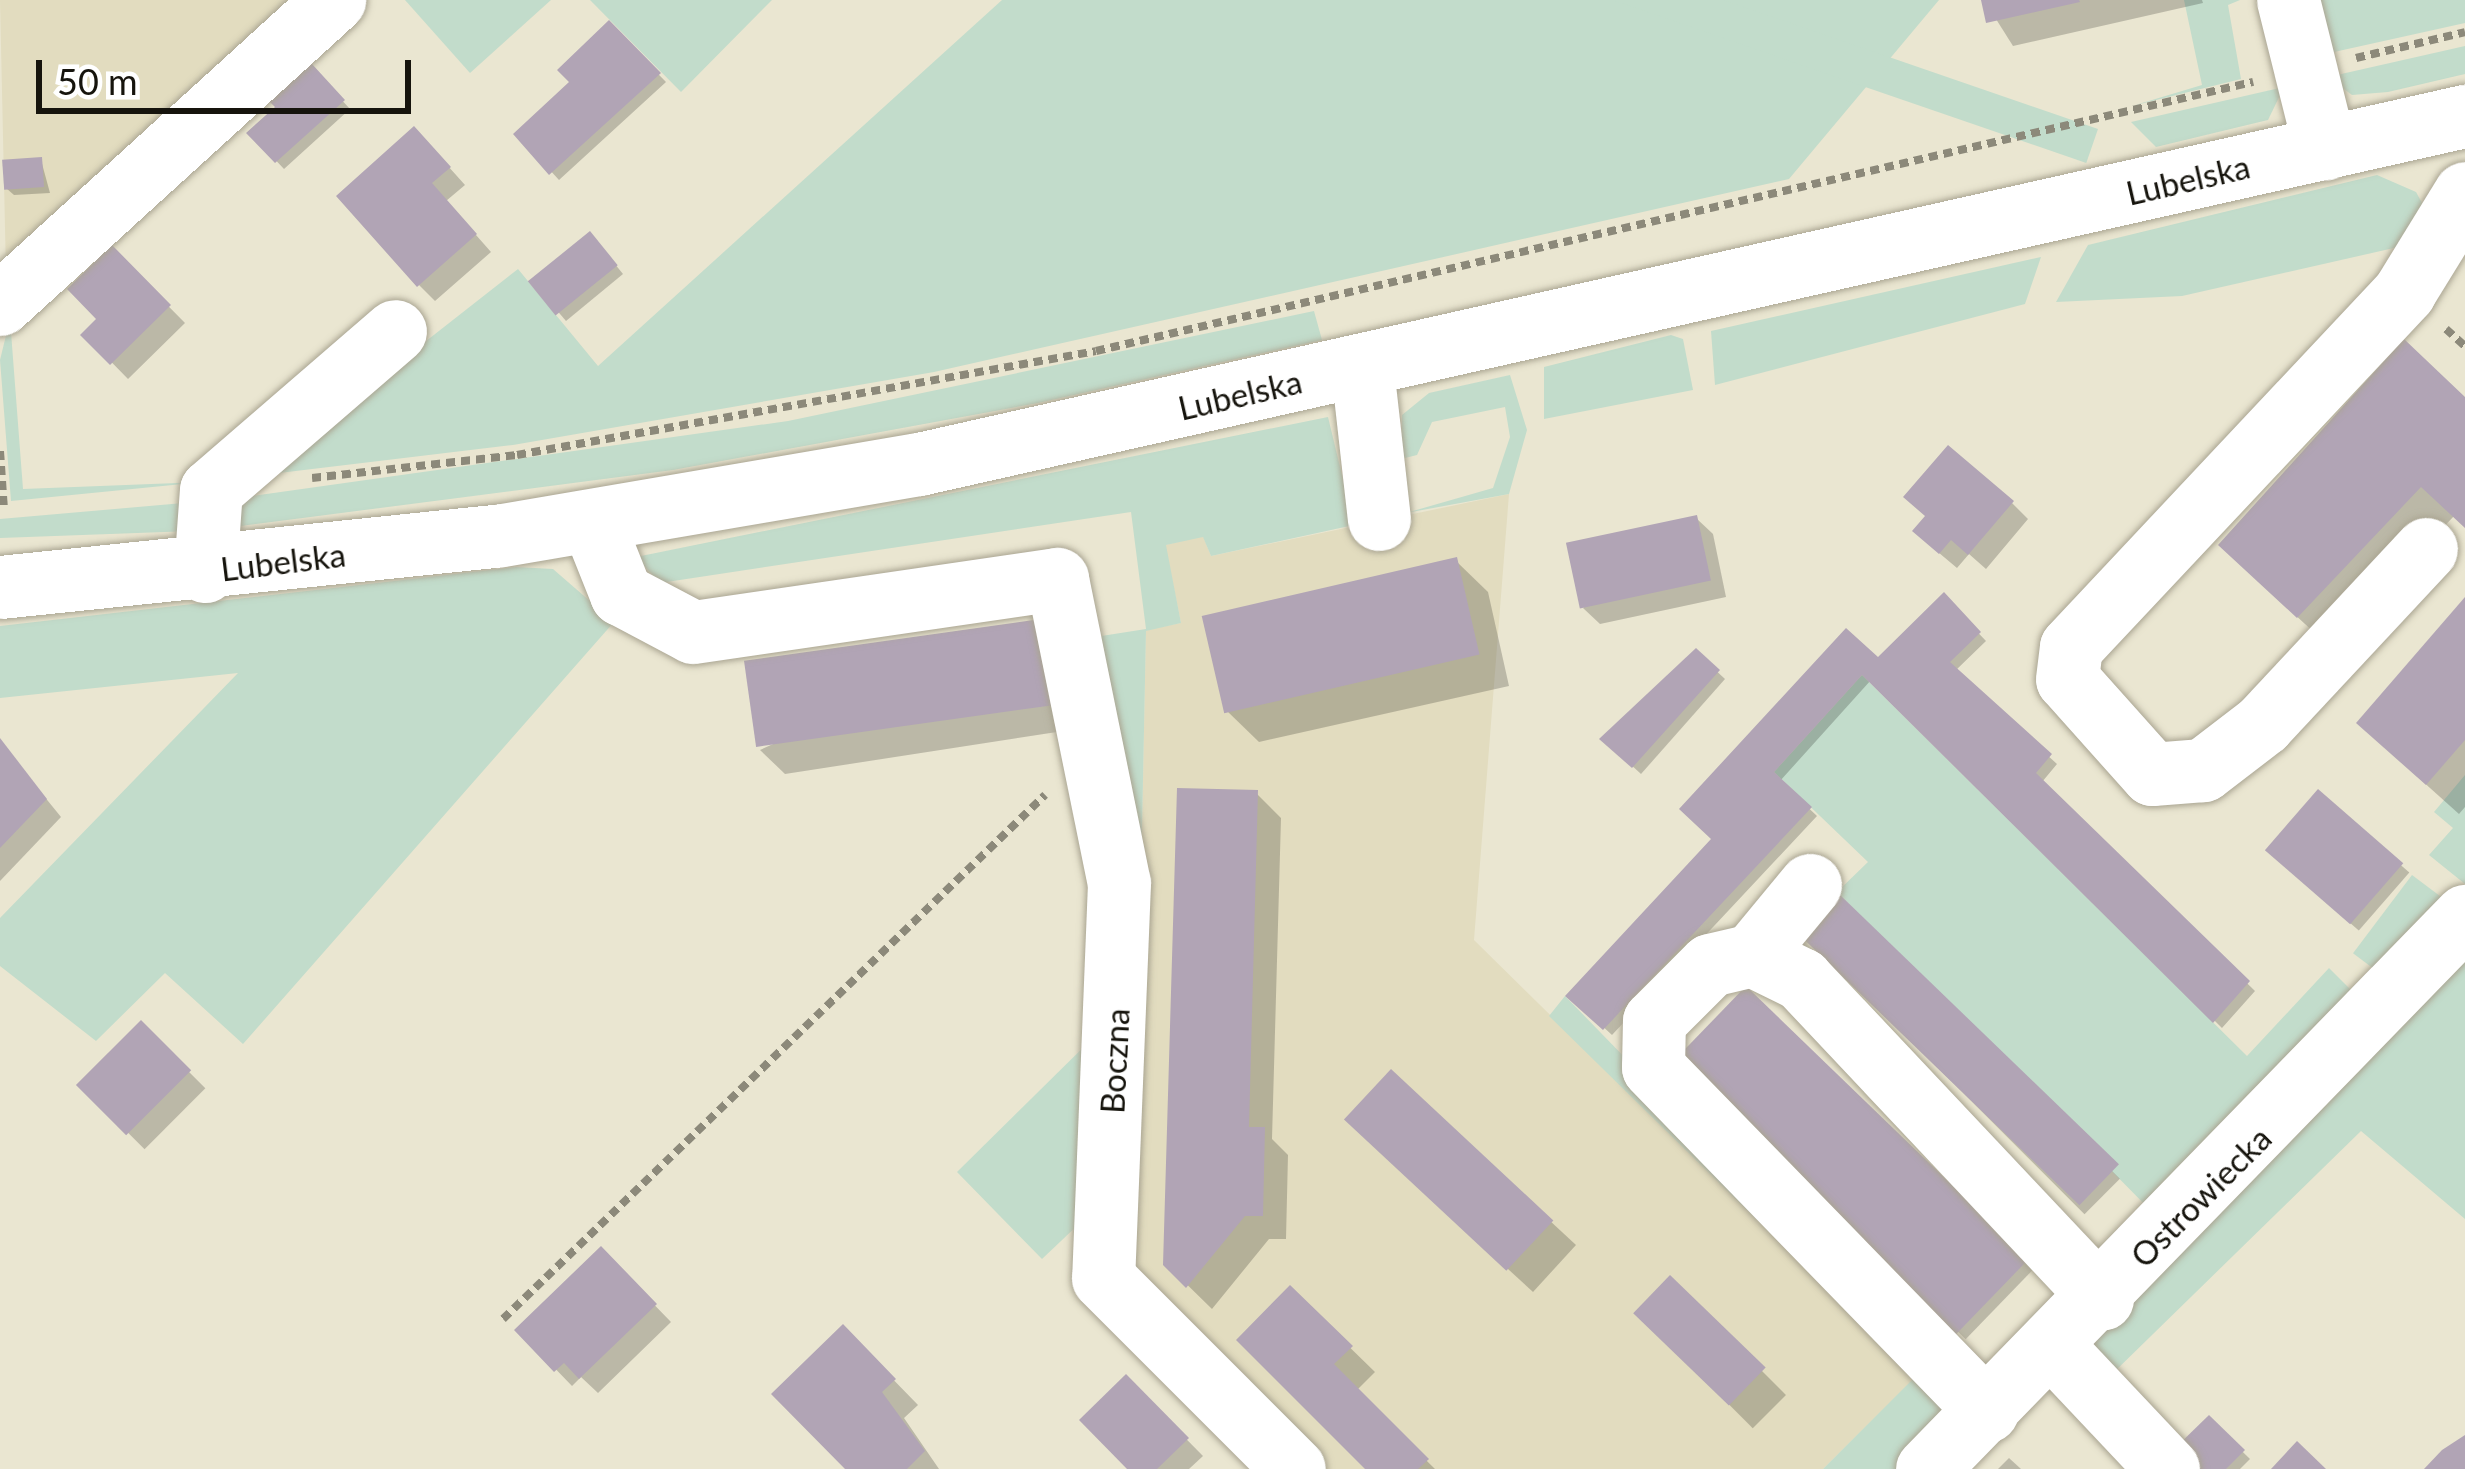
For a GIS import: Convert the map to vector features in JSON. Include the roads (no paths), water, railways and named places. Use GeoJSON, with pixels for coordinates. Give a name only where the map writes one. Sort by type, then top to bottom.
{"type":"FeatureCollection","features":[{"type":"Feature","properties":{"kind":"street"},"geometry":{"type":"LineString","coordinates":[[0,304],[334,0]]}},
{"type":"Feature","properties":{"kind":"street"},"geometry":{"type":"LineString","coordinates":[[2288,0],[2325,148]]}},
{"type":"Feature","properties":{"kind":"street","name":"Lubelska"},"geometry":{"type":"LineString","coordinates":[[0,586],[205,571],[592,520],[1362,368],[2465,116]]}},
{"type":"Feature","properties":{"kind":"street"},"geometry":{"type":"LineString","coordinates":[[2426,549],[2263,724],[2203,770],[2152,774],[2067,679],[2071,646],[2404,292],[2465,194]]}},
{"type":"Feature","properties":{"kind":"street"},"geometry":{"type":"LineString","coordinates":[[205,571],[211,490],[395,331]]}},
{"type":"Feature","properties":{"kind":"street"},"geometry":{"type":"LineString","coordinates":[[1362,368],[1379,519]]}},
{"type":"Feature","properties":{"kind":"street","name":"Boczna"},"geometry":{"type":"LineString","coordinates":[[592,520],[620,594],[693,632],[1057,579],[1119,883],[1108,1182],[1100,1250],[1111,1298],[1294,1469]]}},
{"type":"Feature","properties":{"kind":"street"},"geometry":{"type":"LineString","coordinates":[[1752,956],[1810,884]]}},
{"type":"Feature","properties":{"kind":"street","name":"Ostrowiecka"},"geometry":{"type":"LineString","coordinates":[[1927,1469],[2102,1298],[2465,916]]}},
{"type":"Feature","properties":{"kind":"street"},"geometry":{"type":"LineString","coordinates":[[1987,1411],[1653,1067],[1654,1022],[1710,965],[1752,956],[1801,979],[2102,1298]]}},
{"type":"Feature","properties":{"kind":"street"},"geometry":{"type":"LineString","coordinates":[[2053,1347],[2168,1469]]}}]}
